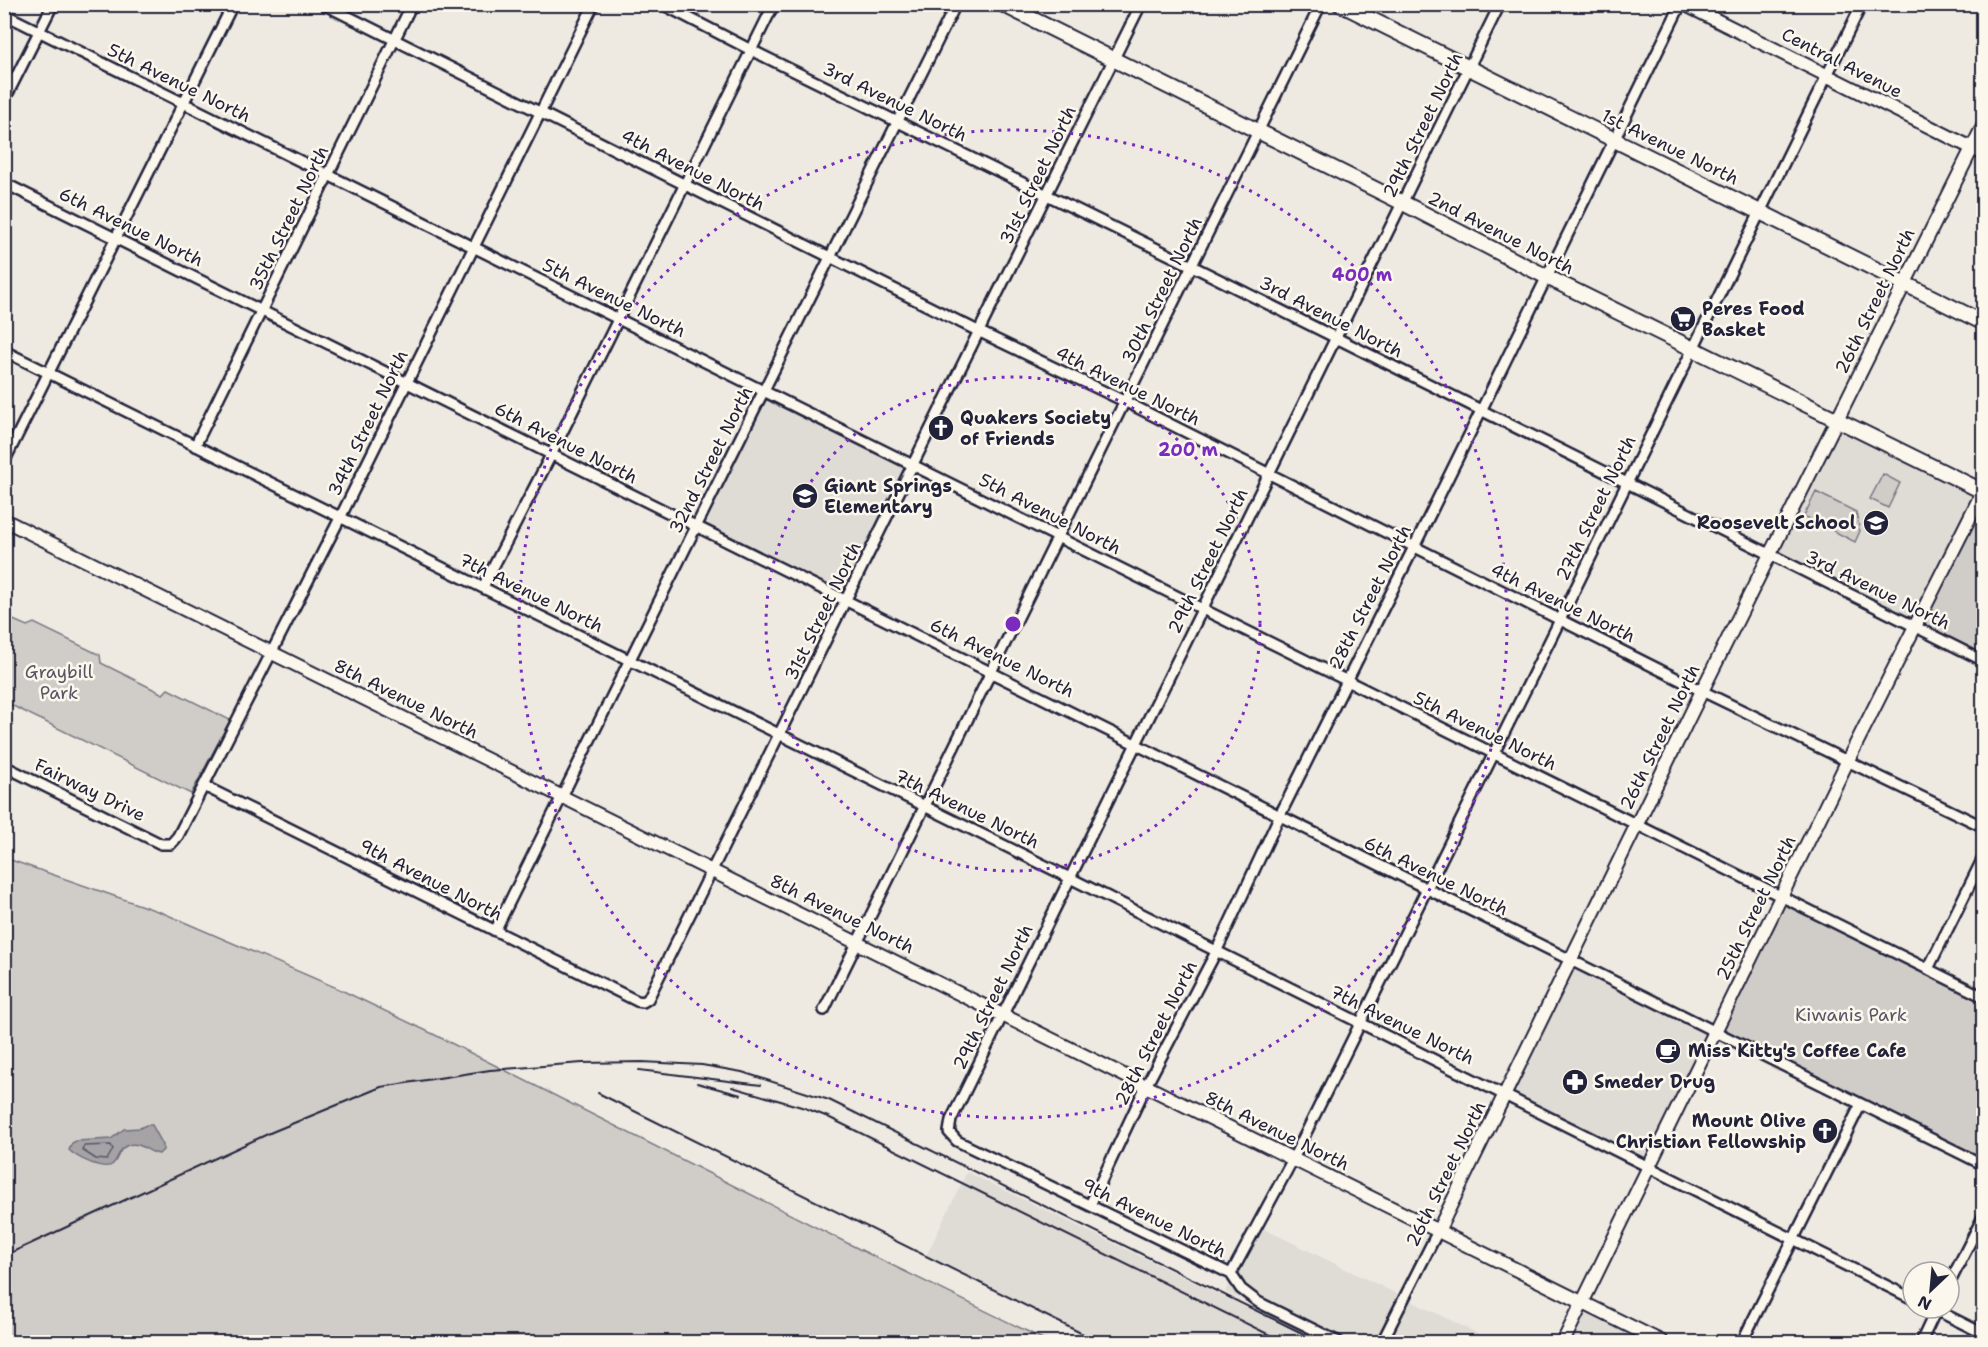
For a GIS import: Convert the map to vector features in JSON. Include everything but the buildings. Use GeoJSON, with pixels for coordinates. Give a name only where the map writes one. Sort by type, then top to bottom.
{"type":"FeatureCollection","features":[{"type":"Feature","properties":{"kind":"main road","name":"2nd Avenue North"},"geometry":{"type":"LineString","coordinates":[[1002,4],[1547,277],[1983,491]]}},
{"type":"Feature","properties":{"kind":"main road","name":"1st Avenue North"},"geometry":{"type":"LineString","coordinates":[[1340,4],[1983,323]]}},
{"type":"Feature","properties":{"kind":"street"},"geometry":{"type":"LineString","coordinates":[[4,101],[53,4]]}},
{"type":"Feature","properties":{"kind":"street"},"geometry":{"type":"LineString","coordinates":[[4,462],[233,4]]}},
{"type":"Feature","properties":{"kind":"street","name":"4th Avenue North"},"geometry":{"type":"LineString","coordinates":[[323,4],[980,332],[1126,402],[1702,691],[1983,827]]}},
{"type":"Feature","properties":{"kind":"street","name":"35th Street North"},"geometry":{"type":"LineString","coordinates":[[195,446],[412,4]]}},
{"type":"Feature","properties":{"kind":"street","name":"34th Street North"},"geometry":{"type":"LineString","coordinates":[[161,844],[171,844],[178,836],[204,786],[340,518],[594,4]]}},
{"type":"Feature","properties":{"kind":"street","name":"3rd Avenue North"},"geometry":{"type":"LineString","coordinates":[[662,4],[752,51],[1192,266],[1983,660]]}},
{"type":"Feature","properties":{"kind":"street"},"geometry":{"type":"LineString","coordinates":[[483,587],[551,455],[774,4]]}},
{"type":"Feature","properties":{"kind":"street","name":"32nd Street North"},"geometry":{"type":"LineString","coordinates":[[495,931],[956,4]]}},
{"type":"Feature","properties":{"kind":"street","name":"31st Street North"},"geometry":{"type":"LineString","coordinates":[[643,1002],[648,999],[780,735],[1141,4]]}},
{"type":"Feature","properties":{"kind":"street","name":"30th Street North"},"geometry":{"type":"LineString","coordinates":[[824,1010],[1321,4]]}},
{"type":"Feature","properties":{"kind":"street","name":"29th Street North"},"geometry":{"type":"LineString","coordinates":[[949,1132],[951,1120],[1500,4]]}},
{"type":"Feature","properties":{"kind":"street","name":"Central Avenue"},"geometry":{"type":"LineString","coordinates":[[1683,4],[1983,154]]}},
{"type":"Feature","properties":{"kind":"street","name":"28th Street North"},"geometry":{"type":"LineString","coordinates":[[1090,1205],[1146,1086],[1216,952],[1279,817],[1683,4]]}},
{"type":"Feature","properties":{"kind":"street","name":"27th Street North"},"geometry":{"type":"LineString","coordinates":[[1231,1274],[1293,1159],[1862,4]]}},
{"type":"Feature","properties":{"kind":"street","name":"5th Avenue North"},"geometry":{"type":"LineString","coordinates":[[4,14],[1983,997]]}},
{"type":"Feature","properties":{"kind":"street","name":"26th Street North"},"geometry":{"type":"LineString","coordinates":[[1382,1342],[1983,123]]}},
{"type":"Feature","properties":{"kind":"street","name":"6th Avenue North"},"geometry":{"type":"LineString","coordinates":[[4,183],[696,527],[992,671],[1279,817],[1983,1165]]}},
{"type":"Feature","properties":{"kind":"street","name":"7th Avenue North"},"geometry":{"type":"LineString","coordinates":[[4,351],[1070,878],[1901,1293]]}},
{"type":"Feature","properties":{"kind":"street","name":"25th Street North"},"geometry":{"type":"LineString","coordinates":[[1563,1342],[1848,760],[1983,491]]}},
{"type":"Feature","properties":{"kind":"street","name":"8th Avenue North"},"geometry":{"type":"LineString","coordinates":[[4,520],[1662,1342]]}},
{"type":"Feature","properties":{"kind":"street","name":"Fairway Drive"},"geometry":{"type":"LineString","coordinates":[[4,766],[161,844]]}},
{"type":"Feature","properties":{"kind":"street","name":"9th Avenue North"},"geometry":{"type":"LineString","coordinates":[[204,786],[643,1002]]}},
{"type":"Feature","properties":{"kind":"street"},"geometry":{"type":"LineString","coordinates":[[1928,969],[1983,856]]}},
{"type":"Feature","properties":{"kind":"street"},"geometry":{"type":"LineString","coordinates":[[1742,1342],[1861,1104]]}},
{"type":"Feature","properties":{"kind":"street","name":"9th Avenue North"},"geometry":{"type":"LineString","coordinates":[[949,1132],[957,1141],[1231,1274],[1241,1289],[1258,1302],[1339,1342]]}},
{"type":"Feature","properties":{"kind":"street"},"geometry":{"type":"LineString","coordinates":[[1961,1260],[1983,1215]]}},
{"type":"Feature","properties":{"kind":"street"},"geometry":{"type":"LineString","coordinates":[[1921,1342],[1930,1320]]}},
{"type":"Feature","properties":{"kind":"street"},"geometry":{"type":"LineString","coordinates":[[1956,1320],[1983,1334]]}},
{"type":"Feature","properties":{"kind":"shaded area","name":"Giant Springs Elementary"},"geometry":{"type":"Polygon","coordinates":[[[764,391],[914,465],[847,600],[696,527],[764,391]]]}},
{"type":"Feature","properties":{"kind":"shaded area","name":"Roosevelt School"},"geometry":{"type":"Polygon","coordinates":[[[1837,418],[1983,491],[1914,627],[1770,556],[1837,418]]]}},
{"type":"Feature","properties":{"kind":"shaded area"},"geometry":{"type":"Polygon","coordinates":[[[1571,960],[1716,1032],[1650,1167],[1505,1095],[1571,960]]]}},
{"type":"Feature","properties":{"kind":"shaded area"},"geometry":{"type":"Polygon","coordinates":[[[967,1172],[1317,1342],[1101,1342],[926,1256],[967,1172]]]}},
{"type":"Feature","properties":{"kind":"shaded area"},"geometry":{"type":"Polygon","coordinates":[[[1258,1226],[1495,1342],[1335,1342],[1225,1292],[1258,1226]]]}},
{"type":"Feature","properties":{"kind":"shaded area"},"geometry":{"type":"Polygon","coordinates":[[[1582,1303],[1662,1342],[1563,1342],[1582,1303]]]}},
{"type":"Feature","properties":{"kind":"green space"},"geometry":{"type":"Polygon","coordinates":[[[1883,474],[1900,483],[1888,508],[1870,499],[1883,474]]]}},
{"type":"Feature","properties":{"kind":"green space"},"geometry":{"type":"Polygon","coordinates":[[[1816,492],[1856,512],[1860,531],[1855,542],[1804,516],[1816,492]]]}},
{"type":"Feature","properties":{"kind":"green space"},"geometry":{"type":"Polygon","coordinates":[[[1983,492],[1983,661],[1914,627],[1983,492]]]}},
{"type":"Feature","properties":{"kind":"green space","name":"Graybill Park"},"geometry":{"type":"Polygon","coordinates":[[[4,616],[27,626],[34,623],[100,655],[101,663],[163,694],[168,689],[230,720],[191,794],[5,702],[4,616]]]}},
{"type":"Feature","properties":{"kind":"green space"},"geometry":{"type":"Polygon","coordinates":[[[5,858],[163,913],[339,989],[1049,1342],[5,1342],[5,858]]]}},
{"type":"Feature","properties":{"kind":"green space","name":"Kiwanis Park"},"geometry":{"type":"Polygon","coordinates":[[[1781,897],[1983,997],[1983,1165],[1716,1032],[1781,897]]]}},
{"type":"Feature","properties":{"kind":"water"},"geometry":{"type":"Polygon","coordinates":[[[152,1125],[163,1145],[163,1150],[159,1154],[141,1146],[128,1145],[122,1149],[113,1164],[103,1166],[84,1160],[69,1150],[72,1143],[76,1141],[111,1139],[124,1129],[140,1128],[152,1125]]]}},
{"type":"Feature","properties":{"kind":"railway"},"geometry":{"type":"LineString","coordinates":[[4,1256],[272,1132],[381,1087],[490,1070],[582,1063],[642,1062],[702,1065],[742,1072],[829,1100],[1320,1342]]}},
{"type":"Feature","properties":{"kind":"railway"},"geometry":{"type":"LineString","coordinates":[[639,1070],[761,1085]]}},
{"type":"Feature","properties":{"kind":"railway"},"geometry":{"type":"LineString","coordinates":[[697,1083],[741,1095]]}},
{"type":"Feature","properties":{"kind":"railway"},"geometry":{"type":"LineString","coordinates":[[732,1087],[828,1117],[1284,1342]]}},
{"type":"Feature","properties":{"kind":"railway"},"geometry":{"type":"LineString","coordinates":[[598,1093],[1099,1342]]}},
{"type":"Feature","properties":{"kind":"place","name":"Peres Food Basket"},"geometry":{"type":"Point","coordinates":[1683,319]}},
{"type":"Feature","properties":{"kind":"place","name":"Quakers Society of Friends"},"geometry":{"type":"Point","coordinates":[941,428]}},
{"type":"Feature","properties":{"kind":"place","name":"Giant Springs Elementary"},"geometry":{"type":"Point","coordinates":[805,496]}},
{"type":"Feature","properties":{"kind":"place","name":"Roosevelt School"},"geometry":{"type":"Point","coordinates":[1876,523]}},
{"type":"Feature","properties":{"kind":"place","name":"Miss Kitty's Coffee Cafe"},"geometry":{"type":"Point","coordinates":[1668,1051]}},
{"type":"Feature","properties":{"kind":"place","name":"Smeder Drug"},"geometry":{"type":"Point","coordinates":[1575,1082]}},
{"type":"Feature","properties":{"kind":"place","name":"Mount Olive Christian Fellowship"},"geometry":{"type":"Point","coordinates":[1825,1131]}}]}
